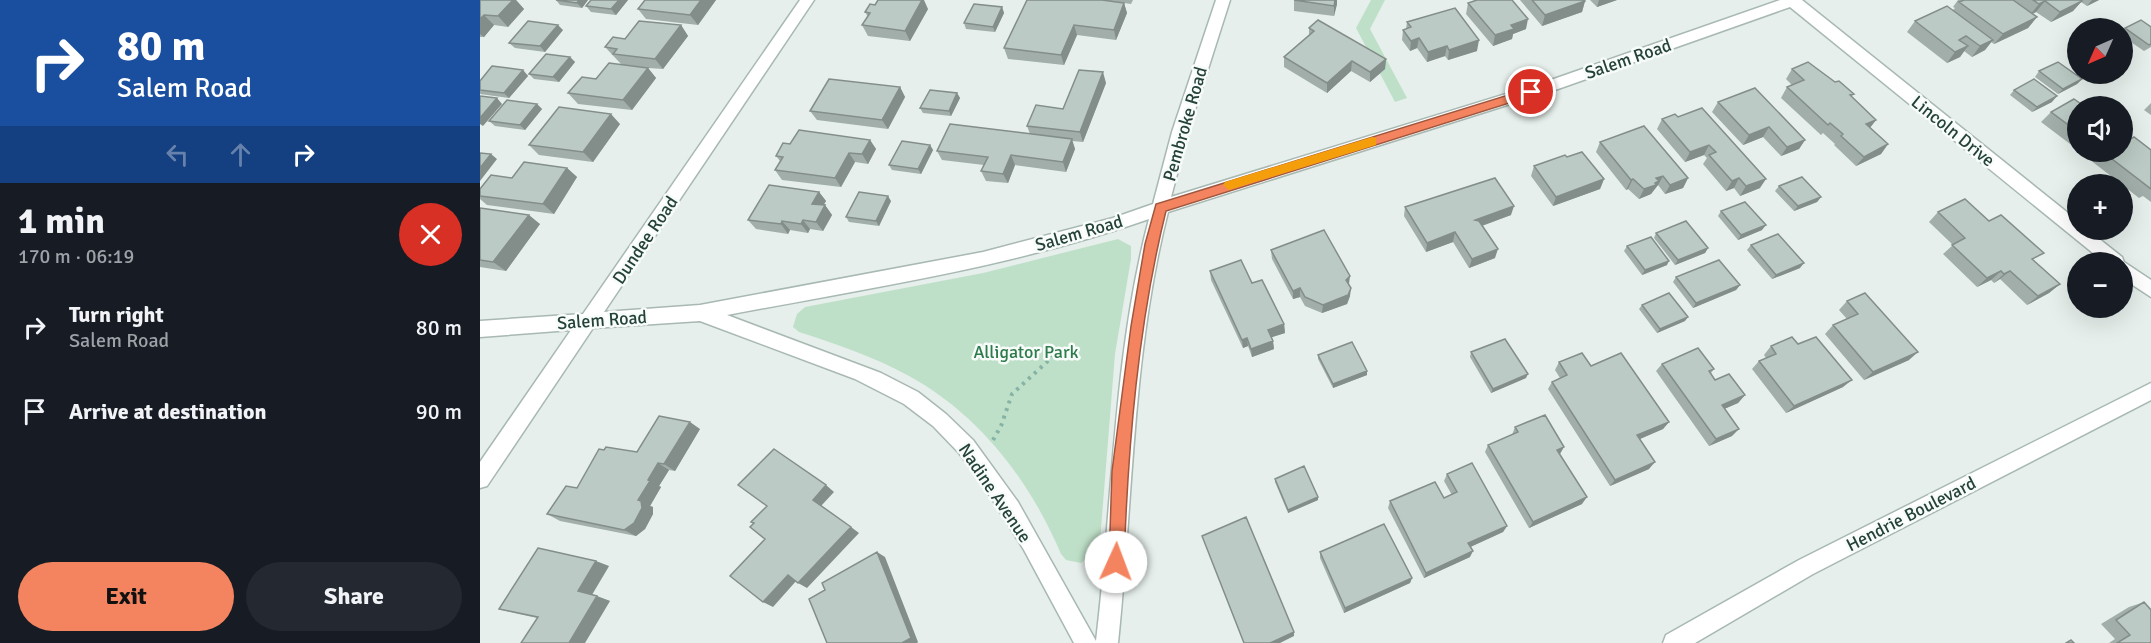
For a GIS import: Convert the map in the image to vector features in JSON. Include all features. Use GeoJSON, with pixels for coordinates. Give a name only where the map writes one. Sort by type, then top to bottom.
{"type":"FeatureCollection","features":[{"type":"Feature","properties":{"kind":"street","name":"Dundee Road"},"geometry":{"type":"LineString","coordinates":[[480,479],[562,357],[591,320],[807,0]]}},
{"type":"Feature","properties":{"kind":"street","name":"Pembroke Road"},"geometry":{"type":"LineString","coordinates":[[1107,643],[1116,562],[1120,471],[1151,244],[1180,132],[1223,0]]}},
{"type":"Feature","properties":{"kind":"street","name":"Salem Road"},"geometry":{"type":"LineString","coordinates":[[480,329],[700,313],[983,259],[1114,224],[1160,207],[1553,86],[1792,0]]}},
{"type":"Feature","properties":{"kind":"street","name":"Lincoln Drive"},"geometry":{"type":"LineString","coordinates":[[1792,0],[2104,252]]}},
{"type":"Feature","properties":{"kind":"street"},"geometry":{"type":"LineString","coordinates":[[2133,276],[2151,290]]}},
{"type":"Feature","properties":{"kind":"street","name":"Nadine Avenue"},"geometry":{"type":"LineString","coordinates":[[700,313],[863,374],[910,397],[947,426],[975,456],[1011,511],[1086,643]]}},
{"type":"Feature","properties":{"kind":"street","name":"Hendrie Boulevard"},"geometry":{"type":"LineString","coordinates":[[1674,643],[1806,567],[2151,391]]}},
{"type":"Feature","properties":{"kind":"path"},"geometry":{"type":"LineString","coordinates":[[975,456],[992,442],[1001,426],[1012,394],[1060,350]]}},
{"type":"Feature","properties":{"kind":"green space"},"geometry":{"type":"Polygon","coordinates":[[[1371,0],[1385,0],[1370,29],[1407,98],[1395,102],[1356,28],[1371,0]]]}},
{"type":"Feature","properties":{"kind":"green space","name":"Alligator Park"},"geometry":{"type":"Polygon","coordinates":[[[1118,239],[1131,246],[1131,259],[1115,354],[1100,541],[1096,552],[1081,563],[1066,560],[1061,554],[1034,501],[1018,476],[980,430],[958,410],[935,392],[896,369],[855,351],[799,332],[793,327],[797,314],[805,307],[983,273],[1118,239]]]}},
{"type":"Feature","properties":{"kind":"building"},"geometry":{"type":"Polygon","coordinates":[[[480,0],[513,0],[498,16],[484,15],[480,19],[480,0]]]}},
{"type":"Feature","properties":{"kind":"building"},"geometry":{"type":"Polygon","coordinates":[[[556,0],[579,0],[577,3],[556,0]]]}},
{"type":"Feature","properties":{"kind":"building"},"geometry":{"type":"Polygon","coordinates":[[[591,0],[619,0],[611,9],[586,6],[591,0]]]}},
{"type":"Feature","properties":{"kind":"building"},"geometry":{"type":"Polygon","coordinates":[[[645,0],[701,0],[690,15],[638,9],[645,0]]]}},
{"type":"Feature","properties":{"kind":"building"},"geometry":{"type":"Polygon","coordinates":[[[878,0],[922,0],[905,31],[862,25],[870,13],[865,12],[870,4],[875,5],[878,0]]]}},
{"type":"Feature","properties":{"kind":"building"},"geometry":{"type":"Polygon","coordinates":[[[1027,0],[1102,0],[1124,3],[1114,30],[1074,25],[1061,55],[1004,48],[1027,0]]]}},
{"type":"Feature","properties":{"kind":"building"},"geometry":{"type":"Polygon","coordinates":[[[1294,0],[1335,0],[1334,6],[1294,0]]]}},
{"type":"Feature","properties":{"kind":"building"},"geometry":{"type":"Polygon","coordinates":[[[1477,0],[1512,0],[1528,19],[1511,25],[1514,29],[1495,35],[1468,3],[1477,0]]]}},
{"type":"Feature","properties":{"kind":"building"},"geometry":{"type":"Polygon","coordinates":[[[1532,0],[1584,0],[1585,1],[1545,15],[1532,0]]]}},
{"type":"Feature","properties":{"kind":"building"},"geometry":{"type":"Polygon","coordinates":[[[1964,0],[2013,0],[2037,17],[2003,34],[1959,2],[1964,0]]]}},
{"type":"Feature","properties":{"kind":"building"},"geometry":{"type":"Polygon","coordinates":[[[2033,0],[2082,1],[2060,12],[2045,1],[2039,4],[2033,0]]]}},
{"type":"Feature","properties":{"kind":"building"},"geometry":{"type":"Polygon","coordinates":[[[974,4],[1002,7],[993,27],[964,23],[974,4]]]}},
{"type":"Feature","properties":{"kind":"building"},"geometry":{"type":"Polygon","coordinates":[[[1947,6],[1993,40],[1980,46],[1966,36],[1959,40],[1968,46],[1955,52],[1915,21],[1947,6]]]}},
{"type":"Feature","properties":{"kind":"building"},"geometry":{"type":"Polygon","coordinates":[[[1455,8],[1479,40],[1449,50],[1447,46],[1428,52],[1419,38],[1411,41],[1403,30],[1411,27],[1407,22],[1455,8]]]}},
{"type":"Feature","properties":{"kind":"building"},"geometry":{"type":"Polygon","coordinates":[[[1318,20],[1386,59],[1370,72],[1352,61],[1327,83],[1284,57],[1314,31],[1309,28],[1318,20]]]}},
{"type":"Feature","properties":{"kind":"building"},"geometry":{"type":"Polygon","coordinates":[[[2141,20],[2151,27],[2151,44],[2149,45],[2133,34],[2133,24],[2141,20]]]}},
{"type":"Feature","properties":{"kind":"building"},"geometry":{"type":"Polygon","coordinates":[[[528,21],[558,25],[540,46],[509,43],[528,21]]]}},
{"type":"Feature","properties":{"kind":"building"},"geometry":{"type":"Polygon","coordinates":[[[639,21],[681,25],[655,59],[613,54],[617,49],[605,47],[613,37],[625,39],[639,21]]]}},
{"type":"Feature","properties":{"kind":"building"},"geometry":{"type":"Polygon","coordinates":[[[546,54],[570,57],[553,77],[529,74],[546,54]]]}},
{"type":"Feature","properties":{"kind":"building"},"geometry":{"type":"Polygon","coordinates":[[[1808,62],[1835,82],[1839,81],[1854,94],[1850,95],[1876,120],[1866,124],[1888,144],[1864,157],[1841,136],[1843,134],[1830,123],[1828,125],[1787,87],[1804,80],[1792,69],[1808,62]]]}},
{"type":"Feature","properties":{"kind":"building"},"geometry":{"type":"Polygon","coordinates":[[[2058,62],[2067,68],[2067,84],[2072,84],[2063,89],[2039,71],[2058,62]]]}},
{"type":"Feature","properties":{"kind":"building"},"geometry":{"type":"Polygon","coordinates":[[[609,63],[648,68],[623,100],[568,93],[582,77],[596,79],[609,63]]]}},
{"type":"Feature","properties":{"kind":"building"},"geometry":{"type":"Polygon","coordinates":[[[492,66],[523,70],[504,93],[480,90],[480,81],[492,66]]]}},
{"type":"Feature","properties":{"kind":"building"},"geometry":{"type":"Polygon","coordinates":[[[1079,70],[1103,72],[1080,132],[1027,126],[1036,105],[1063,109],[1079,70]]]}},
{"type":"Feature","properties":{"kind":"building"},"geometry":{"type":"Polygon","coordinates":[[[829,79],[900,87],[882,120],[810,111],[829,79]]]}},
{"type":"Feature","properties":{"kind":"building"},"geometry":{"type":"Polygon","coordinates":[[[2034,79],[2057,96],[2037,107],[2014,90],[2034,79]]]}},
{"type":"Feature","properties":{"kind":"building"},"geometry":{"type":"Polygon","coordinates":[[[1755,88],[1805,140],[1787,147],[1769,127],[1749,135],[1718,102],[1755,88]]]}},
{"type":"Feature","properties":{"kind":"building"},"geometry":{"type":"Polygon","coordinates":[[[930,90],[957,93],[949,111],[920,108],[930,90]]]}},
{"type":"Feature","properties":{"kind":"building"},"geometry":{"type":"Polygon","coordinates":[[[480,96],[497,98],[480,118],[480,96]]]}},
{"type":"Feature","properties":{"kind":"building"},"geometry":{"type":"Polygon","coordinates":[[[507,100],[537,104],[520,125],[489,121],[507,100]]]}},
{"type":"Feature","properties":{"kind":"building"},"geometry":{"type":"Polygon","coordinates":[[[2067,103],[2067,124],[2051,112],[2067,103]]]}},
{"type":"Feature","properties":{"kind":"building"},"geometry":{"type":"Polygon","coordinates":[[[559,107],[611,114],[583,152],[529,145],[559,107]]]}},
{"type":"Feature","properties":{"kind":"building"},"geometry":{"type":"Polygon","coordinates":[[[1702,108],[1766,179],[1746,186],[1739,178],[1732,181],[1709,155],[1716,152],[1709,145],[1690,152],[1662,119],[1675,114],[1678,117],[1702,108]]]}},
{"type":"Feature","properties":{"kind":"building"},"geometry":{"type":"Polygon","coordinates":[[[950,124],[1072,139],[1063,162],[1011,155],[1003,174],[981,171],[988,157],[937,151],[950,124]]]}},
{"type":"Feature","properties":{"kind":"building"},"geometry":{"type":"Polygon","coordinates":[[[1644,126],[1688,178],[1670,185],[1663,176],[1656,178],[1659,181],[1655,183],[1656,185],[1644,189],[1633,179],[1631,180],[1600,142],[1644,126]]]}},
{"type":"Feature","properties":{"kind":"building"},"geometry":{"type":"Polygon","coordinates":[[[799,130],[870,140],[862,154],[849,153],[835,178],[775,170],[783,157],[776,156],[783,143],[790,144],[799,130]]]}},
{"type":"Feature","properties":{"kind":"building"},"geometry":{"type":"Polygon","coordinates":[[[2134,137],[2151,150],[2151,189],[2116,162],[2133,162],[2134,137]]]}},
{"type":"Feature","properties":{"kind":"building"},"geometry":{"type":"Polygon","coordinates":[[[902,141],[930,145],[918,169],[889,165],[902,141]]]}},
{"type":"Feature","properties":{"kind":"building"},"geometry":{"type":"Polygon","coordinates":[[[1582,152],[1604,179],[1556,197],[1534,166],[1565,155],[1567,157],[1582,152]]]}},
{"type":"Feature","properties":{"kind":"building"},"geometry":{"type":"Polygon","coordinates":[[[480,153],[491,154],[480,168],[480,153]]]}},
{"type":"Feature","properties":{"kind":"building"},"geometry":{"type":"Polygon","coordinates":[[[524,162],[567,168],[543,204],[480,196],[480,189],[491,175],[512,178],[524,162]]]}},
{"type":"Feature","properties":{"kind":"building"},"geometry":{"type":"Polygon","coordinates":[[[1802,177],[1821,197],[1798,206],[1779,186],[1802,177]]]}},
{"type":"Feature","properties":{"kind":"building"},"geometry":{"type":"Polygon","coordinates":[[[1495,178],[1514,206],[1475,220],[1479,221],[1498,249],[1472,259],[1455,232],[1427,243],[1405,207],[1495,178]]]}},
{"type":"Feature","properties":{"kind":"building"},"geometry":{"type":"Polygon","coordinates":[[[769,185],[819,192],[812,204],[825,205],[816,222],[803,220],[801,224],[782,221],[781,224],[748,220],[769,185]]]}},
{"type":"Feature","properties":{"kind":"building"},"geometry":{"type":"Polygon","coordinates":[[[859,192],[888,196],[876,221],[846,217],[859,192]]]}},
{"type":"Feature","properties":{"kind":"building"},"geometry":{"type":"Polygon","coordinates":[[[1965,199],[1989,221],[2001,215],[2044,253],[2032,259],[2060,284],[2038,296],[2010,271],[2004,274],[2001,271],[1987,278],[1952,245],[1965,238],[1938,212],[1965,199]]]}},
{"type":"Feature","properties":{"kind":"building"},"geometry":{"type":"Polygon","coordinates":[[[1745,202],[1766,225],[1741,235],[1721,211],[1745,202]]]}},
{"type":"Feature","properties":{"kind":"building"},"geometry":{"type":"Polygon","coordinates":[[[480,208],[529,215],[493,262],[480,260],[480,208]]]}},
{"type":"Feature","properties":{"kind":"building"},"geometry":{"type":"Polygon","coordinates":[[[1686,221],[1708,248],[1678,260],[1656,233],[1686,221]]]}},
{"type":"Feature","properties":{"kind":"building"},"geometry":{"type":"Polygon","coordinates":[[[1324,230],[1350,276],[1346,280],[1351,288],[1348,295],[1323,305],[1305,297],[1300,288],[1293,291],[1271,250],[1324,230]]]}},
{"type":"Feature","properties":{"kind":"building"},"geometry":{"type":"Polygon","coordinates":[[[1778,234],[1804,263],[1776,275],[1751,245],[1778,234]]]}},
{"type":"Feature","properties":{"kind":"building"},"geometry":{"type":"Polygon","coordinates":[[[1651,237],[1669,261],[1645,270],[1627,246],[1651,237]]]}},
{"type":"Feature","properties":{"kind":"building"},"geometry":{"type":"Polygon","coordinates":[[[1241,260],[1252,283],[1262,280],[1284,324],[1268,330],[1273,341],[1251,349],[1247,338],[1242,340],[1210,271],[1241,260]]]}},
{"type":"Feature","properties":{"kind":"building"},"geometry":{"type":"Polygon","coordinates":[[[1719,260],[1740,285],[1696,303],[1676,277],[1719,260]]]}},
{"type":"Feature","properties":{"kind":"building"},"geometry":{"type":"Polygon","coordinates":[[[1669,293],[1688,317],[1660,329],[1642,305],[1669,293]]]}},
{"type":"Feature","properties":{"kind":"building"},"geometry":{"type":"Polygon","coordinates":[[[1865,293],[1918,352],[1873,372],[1833,325],[1858,314],[1847,301],[1865,293]]]}},
{"type":"Feature","properties":{"kind":"building"},"geometry":{"type":"Polygon","coordinates":[[[1792,337],[1798,344],[1816,337],[1852,380],[1794,406],[1759,361],[1776,354],[1771,346],[1792,337]]]}},
{"type":"Feature","properties":{"kind":"building"},"geometry":{"type":"Polygon","coordinates":[[[1505,339],[1528,374],[1493,389],[1471,352],[1505,339]]]}},
{"type":"Feature","properties":{"kind":"building"},"geometry":{"type":"Polygon","coordinates":[[[1352,342],[1367,371],[1333,384],[1318,355],[1352,342]]]}},
{"type":"Feature","properties":{"kind":"building"},"geometry":{"type":"Polygon","coordinates":[[[1698,348],[1714,369],[1709,371],[1715,380],[1729,374],[1745,395],[1722,405],[1739,429],[1716,439],[1662,364],[1698,348]]]}},
{"type":"Feature","properties":{"kind":"building"},"geometry":{"type":"Polygon","coordinates":[[[1582,353],[1591,366],[1621,353],[1669,422],[1637,435],[1655,462],[1615,480],[1552,382],[1567,375],[1559,362],[1582,353]]]}},
{"type":"Feature","properties":{"kind":"building"},"geometry":{"type":"Polygon","coordinates":[[[1545,415],[1564,447],[1557,450],[1587,497],[1533,522],[1488,445],[1518,432],[1515,427],[1545,415]]]}},
{"type":"Feature","properties":{"kind":"building"},"geometry":{"type":"Polygon","coordinates":[[[659,416],[690,422],[664,464],[658,463],[648,480],[650,481],[638,500],[641,501],[642,508],[634,523],[624,530],[547,514],[566,486],[577,488],[599,449],[604,450],[606,447],[637,452],[659,416]]]}},
{"type":"Feature","properties":{"kind":"building"},"geometry":{"type":"Polygon","coordinates":[[[774,449],[826,485],[813,500],[851,527],[798,583],[788,575],[763,602],[730,576],[765,539],[750,527],[754,523],[751,522],[767,506],[738,485],[774,449]]]}},
{"type":"Feature","properties":{"kind":"building"},"geometry":{"type":"Polygon","coordinates":[[[1472,463],[1507,526],[1468,543],[1473,551],[1426,573],[1390,501],[1435,482],[1444,498],[1457,492],[1447,474],[1472,463]]]}},
{"type":"Feature","properties":{"kind":"building"},"geometry":{"type":"Polygon","coordinates":[[[1304,466],[1318,497],[1288,510],[1275,479],[1304,466]]]}},
{"type":"Feature","properties":{"kind":"building"},"geometry":{"type":"Polygon","coordinates":[[[1246,517],[1294,632],[1270,643],[1244,643],[1202,536],[1246,517]]]}},
{"type":"Feature","properties":{"kind":"building"},"geometry":{"type":"Polygon","coordinates":[[[1384,524],[1412,578],[1345,608],[1320,552],[1384,524]]]}},
{"type":"Feature","properties":{"kind":"building"},"geometry":{"type":"Polygon","coordinates":[[[538,548],[596,561],[578,591],[597,596],[569,643],[521,643],[538,617],[499,609],[538,548]]]}},
{"type":"Feature","properties":{"kind":"building"},"geometry":{"type":"Polygon","coordinates":[[[877,552],[911,638],[902,643],[827,643],[809,599],[825,590],[822,583],[877,552]]]}},
{"type":"Feature","properties":{"kind":"building"},"geometry":{"type":"Polygon","coordinates":[[[2144,602],[2151,610],[2151,643],[2117,643],[2130,635],[2116,620],[2144,602]]]}},
{"type":"Feature","properties":{"kind":"slow traffic"},"geometry":{"type":"LineString","coordinates":[[1229,185],[1372,141]]}},
{"type":"Feature","properties":{"kind":"route"},"geometry":{"type":"LineString","coordinates":[[1116,562],[1120,471],[1138,326],[1151,244],[1160,207],[1531,92]]}}]}
